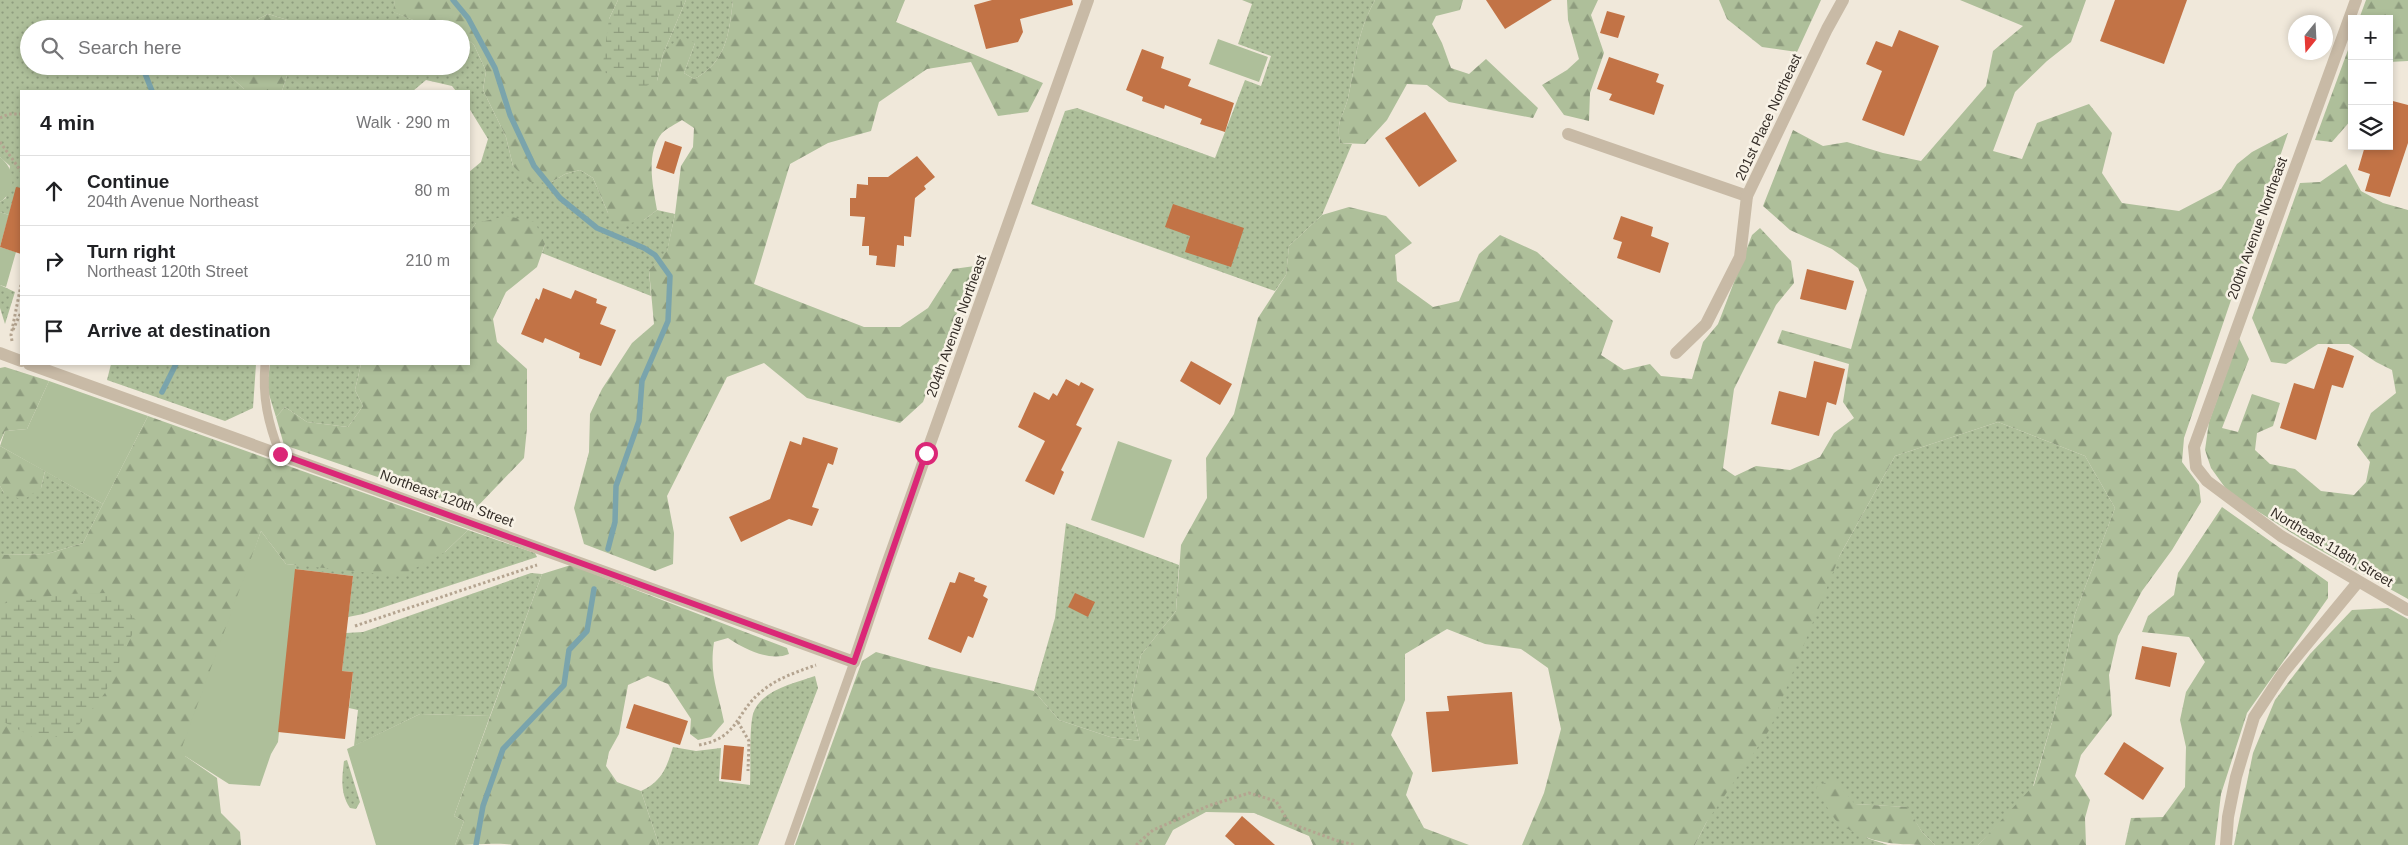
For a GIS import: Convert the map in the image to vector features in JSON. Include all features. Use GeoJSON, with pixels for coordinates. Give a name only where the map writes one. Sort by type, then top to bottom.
{"type":"FeatureCollection","features":[{"type":"Feature","properties":{"kind":"street","name":"204th Avenue Northeast"},"geometry":{"type":"LineString","coordinates":[[854,662],[1088,0]]}},
{"type":"Feature","properties":{"kind":"street","name":"201st Place Northeast"},"geometry":{"type":"LineString","coordinates":[[1676,353],[1706,324],[1740,257],[1747,196],[1827,29],[1843,0]]}},
{"type":"Feature","properties":{"kind":"street","name":"200th Avenue Northeast"},"geometry":{"type":"LineString","coordinates":[[2196,467],[2194,447],[2198,431],[2356,0]]}},
{"type":"Feature","properties":{"kind":"street"},"geometry":{"type":"LineString","coordinates":[[1568,134],[1747,196]]}},
{"type":"Feature","properties":{"kind":"street","name":"Northeast 120th Street"},"geometry":{"type":"LineString","coordinates":[[0,353],[20,361]]}},
{"type":"Feature","properties":{"kind":"street","name":"Northeast 120th Street"},"geometry":{"type":"LineString","coordinates":[[31,365],[854,662]]}},
{"type":"Feature","properties":{"kind":"street","name":"Northeast 118th Street"},"geometry":{"type":"LineString","coordinates":[[2196,467],[2207,481],[2281,536],[2408,610]]}},
{"type":"Feature","properties":{"kind":"street"},"geometry":{"type":"LineString","coordinates":[[2226,845],[2228,817],[2236,777],[2254,717],[2283,673],[2358,582]]}},
{"type":"Feature","properties":{"kind":"lane"},"geometry":{"type":"LineString","coordinates":[[264,365],[262,384],[264,401],[271,432],[280,454]]}},
{"type":"Feature","properties":{"kind":"lane"},"geometry":{"type":"LineString","coordinates":[[789,845],[854,662]]}},
{"type":"Feature","properties":{"kind":"path"},"geometry":{"type":"LineString","coordinates":[[0,118],[9,114],[20,114]]}},
{"type":"Feature","properties":{"kind":"path"},"geometry":{"type":"LineString","coordinates":[[0,142],[20,170]]}},
{"type":"Feature","properties":{"kind":"path"},"geometry":{"type":"LineString","coordinates":[[20,290],[11,336],[20,356]]}},
{"type":"Feature","properties":{"kind":"path"},"geometry":{"type":"LineString","coordinates":[[11,336],[20,314]]}},
{"type":"Feature","properties":{"kind":"path"},"geometry":{"type":"LineString","coordinates":[[356,626],[539,564]]}},
{"type":"Feature","properties":{"kind":"path"},"geometry":{"type":"LineString","coordinates":[[699,745],[716,742],[738,722],[760,692],[780,679],[818,664]]}},
{"type":"Feature","properties":{"kind":"path"},"geometry":{"type":"LineString","coordinates":[[738,722],[749,741],[748,771]]}},
{"type":"Feature","properties":{"kind":"path"},"geometry":{"type":"LineString","coordinates":[[1136,845],[1153,830],[1208,806],[1249,793],[1276,801],[1289,823],[1338,841],[1356,845]]}},
{"type":"Feature","properties":{"kind":"green space"},"geometry":{"type":"Polygon","coordinates":[[[0,0],[395,0],[394,12],[413,20],[288,20],[268,14],[256,20],[20,20],[20,75],[230,75],[244,90],[20,90],[20,205],[12,203],[9,215],[0,212],[0,202],[6,198],[10,166],[0,157],[0,0]]]}},
{"type":"Feature","properties":{"kind":"green space"},"geometry":{"type":"Polygon","coordinates":[[[395,0],[618,0],[609,19],[657,81],[663,54],[681,35],[695,43],[684,73],[694,79],[713,64],[720,55],[728,35],[733,0],[905,0],[896,22],[1043,83],[1028,112],[998,116],[971,62],[927,69],[879,102],[871,131],[828,143],[790,164],[754,284],[864,327],[900,327],[928,308],[953,269],[975,266],[923,402],[900,423],[807,398],[764,363],[727,377],[667,496],[674,533],[673,564],[655,571],[584,544],[574,508],[589,452],[590,414],[602,389],[632,343],[654,324],[649,270],[667,251],[675,214],[681,166],[693,147],[694,128],[682,120],[662,133],[653,151],[652,160],[652,181],[657,210],[644,220],[622,225],[608,213],[593,178],[580,170],[565,174],[550,183],[530,182],[513,166],[506,137],[483,90],[486,71],[474,45],[470,42],[470,20],[413,20],[393,12],[395,0]]]}},
{"type":"Feature","properties":{"kind":"green space"},"geometry":{"type":"Polygon","coordinates":[[[618,0],[686,0],[663,54],[657,81],[640,89],[602,71],[609,19],[618,0]]]}},
{"type":"Feature","properties":{"kind":"green space"},"geometry":{"type":"Polygon","coordinates":[[[686,0],[733,0],[728,35],[720,55],[705,72],[694,79],[684,73],[695,43],[663,54],[686,0]]]}},
{"type":"Feature","properties":{"kind":"green space"},"geometry":{"type":"Polygon","coordinates":[[[1242,0],[1375,0],[1368,13],[1360,37],[1348,98],[1339,123],[1340,143],[1352,144],[1322,215],[1289,246],[1286,275],[1275,291],[1031,204],[1065,111],[1077,108],[1215,158],[1245,80],[1261,86],[1271,56],[1238,44],[1252,4],[1242,0]]]}},
{"type":"Feature","properties":{"kind":"green space"},"geometry":{"type":"Polygon","coordinates":[[[1375,0],[1463,0],[1460,10],[1436,16],[1432,24],[1442,43],[1451,68],[1469,74],[1486,59],[1538,108],[1533,118],[1449,102],[1427,85],[1407,84],[1387,120],[1365,144],[1340,143],[1339,123],[1348,98],[1357,48],[1368,13],[1375,0]]]}},
{"type":"Feature","properties":{"kind":"green space"},"geometry":{"type":"Polygon","coordinates":[[[1567,0],[1598,0],[1591,15],[1604,53],[1590,93],[1589,121],[1564,115],[1542,85],[1567,70],[1579,59],[1568,20],[1567,0]]]}},
{"type":"Feature","properties":{"kind":"green space"},"geometry":{"type":"Polygon","coordinates":[[[1719,0],[1821,0],[1797,52],[1762,47],[1727,19],[1719,0]]]}},
{"type":"Feature","properties":{"kind":"green space"},"geometry":{"type":"Polygon","coordinates":[[[1960,0],[2086,0],[2071,42],[2047,61],[2015,92],[1993,151],[2022,159],[2037,123],[2089,104],[2112,133],[2102,173],[2122,203],[2179,211],[2221,189],[2237,164],[2252,152],[2288,133],[2184,438],[2182,462],[2199,485],[2201,502],[2172,550],[2142,591],[2118,636],[2109,675],[2112,715],[2081,755],[2075,776],[2090,800],[2085,818],[2086,845],[1978,845],[2034,785],[2054,715],[2075,614],[2115,508],[2085,456],[1998,422],[1895,456],[1840,555],[1770,729],[1706,823],[1695,845],[1522,845],[1544,793],[1561,729],[1548,668],[1521,649],[1485,644],[1447,629],[1405,654],[1405,700],[1391,735],[1413,773],[1406,795],[1424,828],[1469,845],[1313,845],[1309,836],[1254,813],[1206,812],[1173,830],[1165,845],[795,845],[862,661],[876,652],[930,667],[1034,691],[1059,720],[1110,737],[1140,741],[1131,702],[1141,655],[1176,611],[1181,545],[1207,498],[1206,458],[1234,414],[1258,318],[1286,275],[1289,246],[1322,215],[1349,207],[1386,216],[1412,243],[1395,255],[1397,281],[1433,307],[1459,301],[1479,254],[1500,235],[1537,252],[1613,321],[1601,355],[1624,370],[1650,364],[1661,376],[1692,379],[1703,342],[1718,324],[1752,235],[1760,228],[1791,261],[1794,283],[1776,305],[1734,389],[1723,468],[1735,476],[1756,466],[1790,470],[1820,457],[1834,433],[1854,418],[1843,402],[1849,364],[1777,343],[1782,330],[1851,349],[1867,290],[1858,268],[1832,249],[1790,230],[1763,206],[1793,130],[1823,146],[1847,142],[1883,153],[1921,161],[1986,86],[1993,51],[2023,26],[1960,0]]]}},
{"type":"Feature","properties":{"kind":"green space"},"geometry":{"type":"Polygon","coordinates":[[[2366,0],[2408,0],[2408,61],[2393,62],[2393,15],[2360,15],[2366,0]]]}},
{"type":"Feature","properties":{"kind":"green space"},"geometry":{"type":"Polygon","coordinates":[[[268,14],[288,20],[256,20],[268,14]]]}},
{"type":"Feature","properties":{"kind":"green space"},"geometry":{"type":"Polygon","coordinates":[[[1218,39],[1268,57],[1259,82],[1209,64],[1218,39]]]}},
{"type":"Feature","properties":{"kind":"green space"},"geometry":{"type":"Polygon","coordinates":[[[470,42],[474,45],[486,71],[483,90],[506,137],[513,166],[550,183],[565,174],[580,170],[593,178],[608,213],[644,220],[657,210],[675,214],[667,252],[649,270],[651,296],[542,253],[545,244],[476,223],[470,232],[470,171],[481,162],[488,139],[470,110],[470,90],[455,90],[452,86],[426,80],[414,90],[282,90],[287,75],[470,75],[470,42]]]}},
{"type":"Feature","properties":{"kind":"green space"},"geometry":{"type":"Polygon","coordinates":[[[2348,50],[2348,124],[2332,142],[2315,140],[2348,50]]]}},
{"type":"Feature","properties":{"kind":"green space"},"geometry":{"type":"Polygon","coordinates":[[[287,75],[282,90],[244,90],[230,76],[287,75]]]}},
{"type":"Feature","properties":{"kind":"green space"},"geometry":{"type":"Polygon","coordinates":[[[0,157],[9,167],[12,186],[10,192],[0,202],[0,157]]]}},
{"type":"Feature","properties":{"kind":"green space"},"geometry":{"type":"Polygon","coordinates":[[[2346,164],[2361,191],[2383,203],[2408,210],[2408,599],[2311,545],[2229,493],[2211,468],[2205,450],[2209,422],[2239,338],[2249,359],[2222,428],[2238,432],[2252,394],[2280,403],[2273,426],[2257,433],[2255,450],[2270,464],[2295,469],[2321,491],[2354,495],[2366,482],[2370,462],[2357,445],[2371,413],[2396,393],[2392,370],[2349,344],[2318,344],[2286,364],[2271,362],[2252,318],[2300,183],[2320,182],[2346,164]]]}},
{"type":"Feature","properties":{"kind":"green space"},"geometry":{"type":"Polygon","coordinates":[[[0,212],[9,215],[0,247],[0,212]]]}},
{"type":"Feature","properties":{"kind":"green space"},"geometry":{"type":"Polygon","coordinates":[[[507,216],[535,222],[545,244],[537,267],[506,292],[493,319],[497,342],[527,369],[527,428],[524,458],[474,510],[284,445],[276,417],[285,407],[307,422],[348,427],[363,406],[355,390],[361,365],[470,365],[470,232],[476,223],[507,216]]]}},
{"type":"Feature","properties":{"kind":"green space"},"geometry":{"type":"Polygon","coordinates":[[[0,247],[16,252],[6,287],[0,285],[0,247]]]}},
{"type":"Feature","properties":{"kind":"green space"},"geometry":{"type":"Polygon","coordinates":[[[0,285],[15,292],[5,324],[0,308],[0,285]]]}},
{"type":"Feature","properties":{"kind":"green space"},"geometry":{"type":"Polygon","coordinates":[[[111,365],[256,365],[253,408],[225,421],[107,380],[111,365]]]}},
{"type":"Feature","properties":{"kind":"green space"},"geometry":{"type":"Polygon","coordinates":[[[270,365],[361,365],[355,390],[363,406],[348,427],[307,422],[285,407],[276,417],[267,388],[270,365]]]}},
{"type":"Feature","properties":{"kind":"green space"},"geometry":{"type":"Polygon","coordinates":[[[5,367],[49,381],[27,429],[5,431],[0,442],[0,368],[5,367]]]}},
{"type":"Feature","properties":{"kind":"green space"},"geometry":{"type":"Polygon","coordinates":[[[49,381],[148,416],[103,504],[0,446],[5,431],[27,429],[49,381]]]}},
{"type":"Feature","properties":{"kind":"green space"},"geometry":{"type":"Polygon","coordinates":[[[148,416],[468,530],[445,552],[401,576],[286,564],[261,531],[185,756],[217,778],[221,813],[240,832],[241,845],[0,845],[0,555],[47,554],[83,543],[148,416]]]}},
{"type":"Feature","properties":{"kind":"green space"},"geometry":{"type":"Polygon","coordinates":[[[1998,422],[2085,456],[2115,508],[2075,614],[2054,715],[2032,790],[1978,845],[1935,845],[1922,832],[1906,807],[1855,804],[1867,838],[1888,845],[1695,845],[1840,555],[1895,456],[1998,422]]]}},
{"type":"Feature","properties":{"kind":"green space"},"geometry":{"type":"Polygon","coordinates":[[[1118,441],[1172,460],[1144,538],[1091,520],[1118,441]]]}},
{"type":"Feature","properties":{"kind":"green space"},"geometry":{"type":"Polygon","coordinates":[[[0,446],[45,471],[41,488],[23,500],[4,493],[0,486],[0,446]]]}},
{"type":"Feature","properties":{"kind":"green space"},"geometry":{"type":"Polygon","coordinates":[[[45,471],[103,504],[83,543],[47,554],[0,555],[0,486],[4,493],[41,488],[45,471]]]}},
{"type":"Feature","properties":{"kind":"green space"},"geometry":{"type":"Polygon","coordinates":[[[2222,507],[2328,582],[2328,598],[2247,713],[2221,794],[2215,845],[2125,845],[2131,818],[2163,817],[2185,787],[2186,747],[2180,720],[2186,692],[2205,662],[2189,637],[2142,632],[2148,616],[2174,595],[2178,573],[2222,507]]]}},
{"type":"Feature","properties":{"kind":"green space"},"geometry":{"type":"Polygon","coordinates":[[[1066,523],[1179,565],[1176,611],[1141,655],[1131,702],[1140,741],[1110,737],[1059,720],[1034,691],[1055,618],[1066,523]]]}},
{"type":"Feature","properties":{"kind":"green space"},"geometry":{"type":"Polygon","coordinates":[[[468,530],[535,553],[537,557],[363,614],[348,617],[353,576],[295,569],[296,565],[445,552],[468,530]]]}},
{"type":"Feature","properties":{"kind":"green space"},"geometry":{"type":"Polygon","coordinates":[[[261,531],[286,564],[296,565],[278,742],[271,754],[260,786],[229,784],[185,756],[182,747],[261,531]]]}},
{"type":"Feature","properties":{"kind":"green space"},"geometry":{"type":"Polygon","coordinates":[[[571,565],[787,648],[789,654],[774,656],[757,653],[728,638],[714,642],[713,673],[724,722],[711,737],[698,740],[690,734],[691,719],[668,684],[648,676],[628,685],[619,734],[609,752],[606,766],[617,782],[641,791],[659,845],[455,845],[464,821],[454,816],[542,574],[571,565]]]}},
{"type":"Feature","properties":{"kind":"green space"},"geometry":{"type":"Polygon","coordinates":[[[531,573],[542,574],[490,716],[420,714],[354,746],[358,710],[349,708],[353,672],[342,671],[346,633],[363,632],[531,573]]]}},
{"type":"Feature","properties":{"kind":"green space"},"geometry":{"type":"Polygon","coordinates":[[[109,593],[138,622],[105,693],[70,736],[35,738],[0,720],[0,604],[64,594],[109,593]]]}},
{"type":"Feature","properties":{"kind":"green space"},"geometry":{"type":"Polygon","coordinates":[[[2388,608],[2408,619],[2408,845],[2234,845],[2253,753],[2275,700],[2310,654],[2352,610],[2388,608]]]}},
{"type":"Feature","properties":{"kind":"green space"},"geometry":{"type":"Polygon","coordinates":[[[815,676],[818,688],[758,845],[659,845],[641,791],[654,783],[662,774],[673,747],[696,751],[721,748],[719,781],[750,785],[751,729],[753,714],[757,706],[770,693],[815,676]]]}},
{"type":"Feature","properties":{"kind":"green space"},"geometry":{"type":"Polygon","coordinates":[[[420,714],[490,716],[454,816],[464,821],[455,845],[376,845],[347,749],[420,714]]]}},
{"type":"Feature","properties":{"kind":"green space"},"geometry":{"type":"Polygon","coordinates":[[[347,760],[360,802],[356,809],[350,808],[343,791],[344,761],[347,760]]]}},
{"type":"Feature","properties":{"kind":"green space"},"geometry":{"type":"Polygon","coordinates":[[[1833,779],[1855,804],[1907,807],[1922,832],[1935,845],[1909,845],[1873,840],[1839,823],[1816,787],[1833,779]]]}},
{"type":"Feature","properties":{"kind":"building"},"geometry":{"type":"Polygon","coordinates":[[[992,0],[1072,0],[1073,5],[1020,19],[1023,32],[1018,42],[986,49],[974,5],[992,0]]]}},
{"type":"Feature","properties":{"kind":"building"},"geometry":{"type":"Polygon","coordinates":[[[1486,0],[1552,0],[1505,29],[1486,0]]]}},
{"type":"Feature","properties":{"kind":"building"},"geometry":{"type":"Polygon","coordinates":[[[2115,0],[2187,0],[2164,64],[2100,41],[2115,0]]]}},
{"type":"Feature","properties":{"kind":"building"},"geometry":{"type":"Polygon","coordinates":[[[1607,11],[1625,16],[1618,38],[1600,33],[1607,11]]]}},
{"type":"Feature","properties":{"kind":"building"},"geometry":{"type":"Polygon","coordinates":[[[1899,30],[1939,46],[1904,136],[1862,120],[1882,71],[1866,64],[1876,41],[1892,47],[1899,30]]]}},
{"type":"Feature","properties":{"kind":"building"},"geometry":{"type":"Polygon","coordinates":[[[1142,49],[1164,57],[1161,68],[1191,79],[1188,86],[1234,103],[1225,132],[1200,124],[1202,119],[1165,105],[1164,109],[1142,101],[1143,97],[1126,90],[1142,49]]]}},
{"type":"Feature","properties":{"kind":"building"},"geometry":{"type":"Polygon","coordinates":[[[1609,57],[1659,74],[1656,82],[1664,85],[1654,115],[1609,100],[1612,94],[1597,89],[1609,57]]]}},
{"type":"Feature","properties":{"kind":"building"},"geometry":{"type":"Polygon","coordinates":[[[2393,101],[2408,105],[2408,143],[2390,197],[2365,191],[2370,174],[2358,170],[2364,150],[2393,150],[2393,101]]]}},
{"type":"Feature","properties":{"kind":"building"},"geometry":{"type":"Polygon","coordinates":[[[1425,112],[1457,161],[1419,187],[1385,138],[1425,112]]]}},
{"type":"Feature","properties":{"kind":"building"},"geometry":{"type":"Polygon","coordinates":[[[665,141],[682,147],[674,174],[656,168],[665,141]]]}},
{"type":"Feature","properties":{"kind":"building"},"geometry":{"type":"Polygon","coordinates":[[[917,156],[935,177],[924,186],[926,189],[915,198],[911,237],[904,236],[904,246],[897,245],[895,267],[876,265],[877,256],[869,255],[869,246],[862,246],[865,217],[850,216],[850,198],[856,198],[857,184],[868,185],[868,177],[888,177],[917,156]]]}},
{"type":"Feature","properties":{"kind":"building"},"geometry":{"type":"Polygon","coordinates":[[[16,187],[20,188],[20,254],[0,247],[16,187]]]}},
{"type":"Feature","properties":{"kind":"building"},"geometry":{"type":"Polygon","coordinates":[[[1173,204],[1244,228],[1231,267],[1185,252],[1190,236],[1165,227],[1173,204]]]}},
{"type":"Feature","properties":{"kind":"building"},"geometry":{"type":"Polygon","coordinates":[[[1621,216],[1653,227],[1651,236],[1669,243],[1660,273],[1617,258],[1622,242],[1613,239],[1621,216]]]}},
{"type":"Feature","properties":{"kind":"building"},"geometry":{"type":"Polygon","coordinates":[[[1807,269],[1854,281],[1846,310],[1800,299],[1807,269]]]}},
{"type":"Feature","properties":{"kind":"building"},"geometry":{"type":"Polygon","coordinates":[[[543,288],[571,299],[575,290],[597,299],[596,303],[607,307],[600,324],[616,330],[601,366],[579,358],[580,353],[545,338],[543,343],[521,334],[536,298],[539,300],[543,288]]]}},
{"type":"Feature","properties":{"kind":"building"},"geometry":{"type":"Polygon","coordinates":[[[2328,347],[2354,356],[2343,388],[2332,385],[2316,440],[2280,428],[2294,383],[2314,389],[2328,347]]]}},
{"type":"Feature","properties":{"kind":"building"},"geometry":{"type":"Polygon","coordinates":[[[1191,361],[1232,384],[1220,405],[1180,381],[1191,361]]]}},
{"type":"Feature","properties":{"kind":"building"},"geometry":{"type":"Polygon","coordinates":[[[1814,361],[1845,369],[1836,405],[1827,402],[1819,436],[1771,424],[1779,391],[1806,398],[1814,361]]]}},
{"type":"Feature","properties":{"kind":"building"},"geometry":{"type":"Polygon","coordinates":[[[1066,379],[1079,386],[1081,382],[1094,389],[1076,425],[1082,428],[1061,470],[1064,472],[1054,495],[1025,481],[1045,441],[1018,427],[1034,392],[1049,400],[1053,393],[1057,396],[1066,379]]]}},
{"type":"Feature","properties":{"kind":"building"},"geometry":{"type":"Polygon","coordinates":[[[803,437],[838,448],[833,465],[828,463],[812,507],[819,509],[812,526],[789,519],[741,542],[729,517],[770,499],[790,441],[801,445],[803,437]]]}},
{"type":"Feature","properties":{"kind":"building"},"geometry":{"type":"Polygon","coordinates":[[[295,569],[353,576],[342,671],[353,672],[345,739],[278,732],[295,569]]]}},
{"type":"Feature","properties":{"kind":"building"},"geometry":{"type":"Polygon","coordinates":[[[959,572],[975,578],[974,581],[987,586],[983,596],[988,599],[973,638],[968,636],[961,653],[928,639],[950,582],[955,583],[959,572]]]}},
{"type":"Feature","properties":{"kind":"building"},"geometry":{"type":"Polygon","coordinates":[[[1075,593],[1095,602],[1088,617],[1068,607],[1075,593]]]}},
{"type":"Feature","properties":{"kind":"building"},"geometry":{"type":"Polygon","coordinates":[[[2142,646],[2177,653],[2170,687],[2135,679],[2142,646]]]}},
{"type":"Feature","properties":{"kind":"building"},"geometry":{"type":"Polygon","coordinates":[[[1512,692],[1518,764],[1432,772],[1426,712],[1449,711],[1447,696],[1512,692]]]}},
{"type":"Feature","properties":{"kind":"building"},"geometry":{"type":"Polygon","coordinates":[[[634,704],[688,721],[680,745],[626,728],[634,704]]]}},
{"type":"Feature","properties":{"kind":"building"},"geometry":{"type":"Polygon","coordinates":[[[2124,742],[2164,768],[2143,800],[2104,774],[2124,742]]]}},
{"type":"Feature","properties":{"kind":"building"},"geometry":{"type":"Polygon","coordinates":[[[724,745],[744,747],[741,781],[721,779],[724,745]]]}},
{"type":"Feature","properties":{"kind":"building"},"geometry":{"type":"Polygon","coordinates":[[[1242,816],[1275,845],[1235,845],[1225,836],[1242,816]]]}},
{"type":"Feature","properties":{"kind":"waterway"},"geometry":{"type":"LineString","coordinates":[[453,0],[469,20]]}},
{"type":"Feature","properties":{"kind":"waterway"},"geometry":{"type":"LineString","coordinates":[[470,22],[495,68],[510,115],[534,166],[560,198],[597,228],[644,248],[655,255],[670,276],[668,321],[642,381],[639,421],[616,486],[615,522],[608,549]]}},
{"type":"Feature","properties":{"kind":"waterway"},"geometry":{"type":"LineString","coordinates":[[146,75],[152,90]]}},
{"type":"Feature","properties":{"kind":"waterway"},"geometry":{"type":"LineString","coordinates":[[162,392],[176,365]]}},
{"type":"Feature","properties":{"kind":"waterway"},"geometry":{"type":"LineString","coordinates":[[476,845],[483,806],[503,749],[564,685],[569,650],[587,631],[594,589]]}},
{"type":"Feature","properties":{"kind":"route"},"geometry":{"type":"LineString","coordinates":[[280,454],[854,662],[926,453]]}}]}
